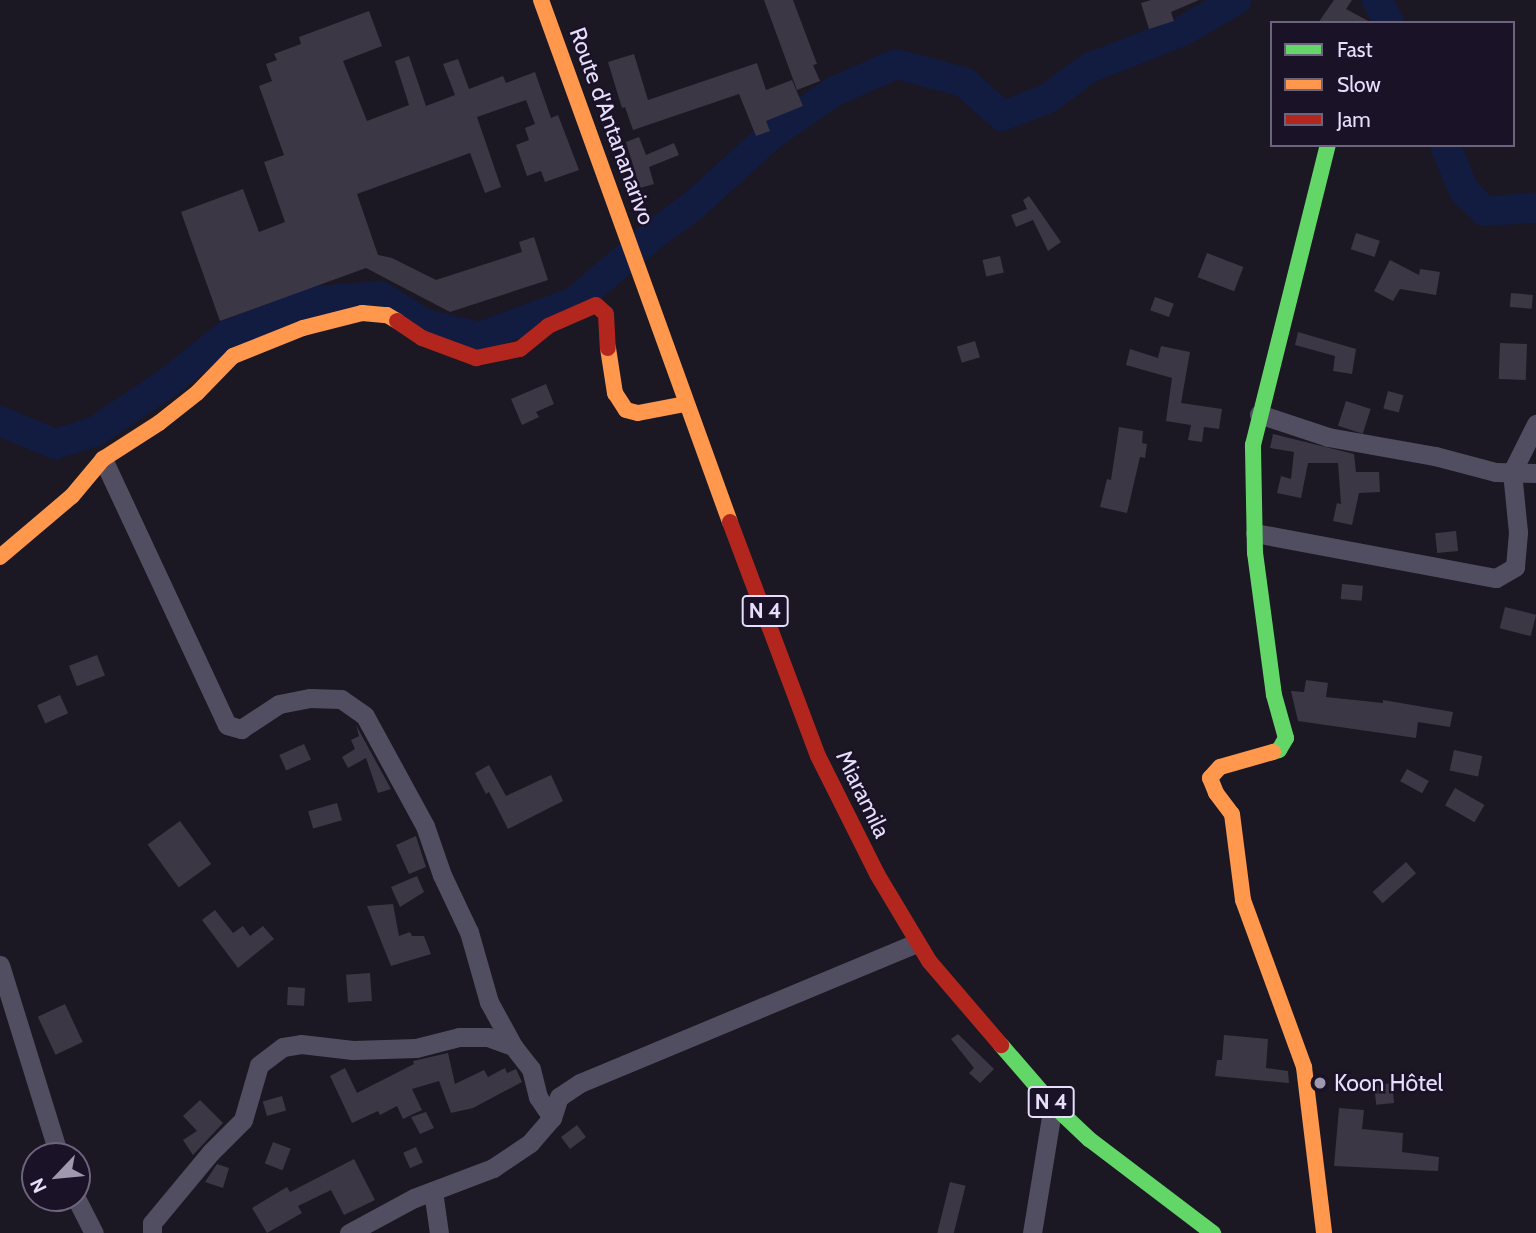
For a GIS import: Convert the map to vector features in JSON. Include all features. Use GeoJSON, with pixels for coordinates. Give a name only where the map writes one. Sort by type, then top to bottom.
{"type":"FeatureCollection","features":[{"type":"Feature","properties":{"kind":"street","name":"Route d'Antananarivo"},"geometry":{"type":"LineString","coordinates":[[541,0],[639,268]]}},
{"type":"Feature","properties":{"kind":"street"},"geometry":{"type":"LineString","coordinates":[[1324,1233],[1304,1067],[1243,900],[1233,814],[1216,793],[1210,778],[1220,767],[1279,750],[1286,738],[1274,695],[1255,533],[1253,445],[1327,147]]}},
{"type":"Feature","properties":{"kind":"street","name":"Miaramila"},"geometry":{"type":"LineString","coordinates":[[639,268],[685,404],[818,755],[916,943],[1053,1105],[1089,1139],[1213,1233]]}},
{"type":"Feature","properties":{"kind":"street"},"geometry":{"type":"LineString","coordinates":[[0,557],[72,496],[103,459],[159,424],[197,393],[233,356],[303,328],[362,313],[387,315],[422,338],[476,358],[520,349],[548,327],[596,305],[606,314],[608,356],[615,393],[626,410],[638,413],[685,404]]}},
{"type":"Feature","properties":{"kind":"street"},"geometry":{"type":"LineString","coordinates":[[1259,414],[1328,437],[1435,457],[1495,472],[1536,473]]}},
{"type":"Feature","properties":{"kind":"street"},"geometry":{"type":"LineString","coordinates":[[1255,533],[1496,578],[1515,567],[1518,532],[1512,472],[1536,424]]}},
{"type":"Feature","properties":{"kind":"street"},"geometry":{"type":"LineString","coordinates":[[103,459],[227,725],[241,729],[279,704],[310,698],[341,699],[365,716],[425,826],[442,875],[469,932],[489,1002],[513,1046],[531,1069],[538,1097],[552,1118]]}},
{"type":"Feature","properties":{"kind":"street"},"geometry":{"type":"LineString","coordinates":[[349,1233],[433,1191],[493,1168],[530,1143],[552,1118],[559,1097],[580,1083],[916,943]]}},
{"type":"Feature","properties":{"kind":"street"},"geometry":{"type":"LineString","coordinates":[[0,965],[56,1142]]}},
{"type":"Feature","properties":{"kind":"street"},"geometry":{"type":"LineString","coordinates":[[152,1233],[152,1223],[211,1153],[243,1120],[259,1065],[283,1047],[301,1044],[353,1050],[416,1048],[459,1037],[478,1037],[513,1046]]}},
{"type":"Feature","properties":{"kind":"street"},"geometry":{"type":"LineString","coordinates":[[1032,1233],[1053,1105]]}},
{"type":"Feature","properties":{"kind":"street"},"geometry":{"type":"LineString","coordinates":[[433,1191],[439,1233]]}},
{"type":"Feature","properties":{"kind":"street"},"geometry":{"type":"LineString","coordinates":[[83,1212],[94,1233]]}},
{"type":"Feature","properties":{"kind":"building"},"geometry":{"type":"Polygon","coordinates":[[[764,0],[793,0],[817,64],[813,65],[820,81],[797,90],[764,0]]]}},
{"type":"Feature","properties":{"kind":"building"},"geometry":{"type":"Polygon","coordinates":[[[1151,0],[1199,0],[1171,12],[1174,21],[1149,29],[1141,3],[1151,0]]]}},
{"type":"Feature","properties":{"kind":"building"},"geometry":{"type":"Polygon","coordinates":[[[1334,0],[1352,0],[1346,9],[1368,21],[1319,21],[1334,0]]]}},
{"type":"Feature","properties":{"kind":"building"},"geometry":{"type":"Polygon","coordinates":[[[369,11],[382,46],[343,61],[367,121],[409,105],[395,61],[409,56],[426,106],[455,95],[443,64],[458,59],[469,89],[503,76],[506,83],[535,72],[551,118],[558,115],[579,170],[545,182],[541,171],[527,176],[516,145],[529,140],[525,128],[535,124],[526,100],[477,117],[501,187],[485,193],[470,153],[357,194],[378,255],[392,258],[436,280],[522,252],[519,242],[534,237],[548,280],[450,312],[366,268],[220,321],[181,212],[243,189],[259,232],[285,222],[264,162],[284,155],[259,86],[272,81],[266,64],[277,60],[274,54],[301,44],[299,37],[369,11]]]}},
{"type":"Feature","properties":{"kind":"building"},"geometry":{"type":"Polygon","coordinates":[[[634,54],[648,100],[757,63],[766,90],[792,80],[803,106],[766,121],[770,131],[756,136],[739,94],[633,130],[625,107],[622,108],[608,62],[634,54]]]}},
{"type":"Feature","properties":{"kind":"building"},"geometry":{"type":"Polygon","coordinates":[[[639,137],[646,155],[674,143],[679,155],[649,167],[654,184],[640,188],[626,142],[639,137]]]}},
{"type":"Feature","properties":{"kind":"building"},"geometry":{"type":"Polygon","coordinates":[[[1029,196],[1061,242],[1048,251],[1033,220],[1016,227],[1011,215],[1027,209],[1023,200],[1029,196]]]}},
{"type":"Feature","properties":{"kind":"building"},"geometry":{"type":"Polygon","coordinates":[[[1356,233],[1380,241],[1375,257],[1351,249],[1356,233]]]}},
{"type":"Feature","properties":{"kind":"building"},"geometry":{"type":"Polygon","coordinates":[[[1207,253],[1243,267],[1234,291],[1198,277],[1207,253]]]}},
{"type":"Feature","properties":{"kind":"building"},"geometry":{"type":"Polygon","coordinates":[[[1000,256],[1004,273],[986,277],[982,260],[1000,256]]]}},
{"type":"Feature","properties":{"kind":"building"},"geometry":{"type":"Polygon","coordinates":[[[1390,260],[1419,275],[1420,269],[1440,272],[1436,295],[1400,289],[1393,301],[1374,291],[1390,260]]]}},
{"type":"Feature","properties":{"kind":"building"},"geometry":{"type":"Polygon","coordinates":[[[1511,293],[1533,295],[1532,309],[1510,307],[1511,293]]]}},
{"type":"Feature","properties":{"kind":"building"},"geometry":{"type":"Polygon","coordinates":[[[1155,297],[1174,304],[1169,317],[1150,310],[1155,297]]]}},
{"type":"Feature","properties":{"kind":"building"},"geometry":{"type":"Polygon","coordinates":[[[1298,332],[1356,349],[1352,374],[1333,371],[1335,356],[1295,345],[1298,332]]]}},
{"type":"Feature","properties":{"kind":"building"},"geometry":{"type":"Polygon","coordinates":[[[975,341],[980,357],[962,363],[957,347],[975,341]]]}},
{"type":"Feature","properties":{"kind":"building"},"geometry":{"type":"Polygon","coordinates":[[[1500,343],[1527,344],[1526,380],[1499,379],[1500,343]]]}},
{"type":"Feature","properties":{"kind":"building"},"geometry":{"type":"Polygon","coordinates":[[[1161,346],[1190,352],[1181,403],[1222,409],[1219,429],[1204,427],[1202,442],[1188,440],[1191,425],[1166,421],[1172,378],[1126,365],[1130,349],[1158,358],[1161,346]]]}},
{"type":"Feature","properties":{"kind":"building"},"geometry":{"type":"Polygon","coordinates":[[[546,384],[554,404],[536,412],[539,417],[522,425],[511,399],[546,384]]]}},
{"type":"Feature","properties":{"kind":"building"},"geometry":{"type":"Polygon","coordinates":[[[1388,391],[1403,395],[1399,413],[1383,408],[1388,391]]]}},
{"type":"Feature","properties":{"kind":"building"},"geometry":{"type":"Polygon","coordinates":[[[1346,401],[1371,409],[1363,434],[1338,426],[1346,401]]]}},
{"type":"Feature","properties":{"kind":"building"},"geometry":{"type":"Polygon","coordinates":[[[1119,427],[1143,431],[1142,443],[1147,444],[1145,458],[1140,457],[1127,513],[1100,507],[1107,479],[1111,480],[1119,427]]]}},
{"type":"Feature","properties":{"kind":"building"},"geometry":{"type":"Polygon","coordinates":[[[1273,434],[1354,454],[1356,472],[1379,472],[1380,492],[1359,493],[1352,525],[1333,521],[1337,503],[1341,504],[1338,463],[1308,463],[1301,498],[1277,493],[1281,476],[1291,479],[1294,452],[1270,448],[1273,434]]]}},
{"type":"Feature","properties":{"kind":"building"},"geometry":{"type":"Polygon","coordinates":[[[1456,531],[1458,551],[1437,553],[1435,533],[1456,531]]]}},
{"type":"Feature","properties":{"kind":"building"},"geometry":{"type":"Polygon","coordinates":[[[1342,584],[1363,586],[1362,601],[1341,599],[1342,584]]]}},
{"type":"Feature","properties":{"kind":"building"},"geometry":{"type":"Polygon","coordinates":[[[1505,607],[1536,615],[1531,636],[1500,628],[1505,607]]]}},
{"type":"Feature","properties":{"kind":"building"},"geometry":{"type":"Polygon","coordinates":[[[97,655],[105,676],[77,686],[69,666],[97,655]]]}},
{"type":"Feature","properties":{"kind":"building"},"geometry":{"type":"Polygon","coordinates":[[[1306,680],[1328,683],[1326,697],[1383,703],[1383,700],[1453,712],[1450,727],[1418,722],[1416,738],[1298,721],[1291,691],[1304,692],[1306,680]]]}},
{"type":"Feature","properties":{"kind":"building"},"geometry":{"type":"Polygon","coordinates":[[[60,695],[68,713],[45,723],[37,705],[60,695]]]}},
{"type":"Feature","properties":{"kind":"building"},"geometry":{"type":"Polygon","coordinates":[[[356,725],[391,789],[378,793],[366,758],[348,768],[342,757],[355,749],[351,740],[359,736],[356,725]]]}},
{"type":"Feature","properties":{"kind":"building"},"geometry":{"type":"Polygon","coordinates":[[[304,744],[311,760],[286,771],[279,755],[304,744]]]}},
{"type":"Feature","properties":{"kind":"building"},"geometry":{"type":"Polygon","coordinates":[[[1454,750],[1482,756],[1478,777],[1450,771],[1454,750]]]}},
{"type":"Feature","properties":{"kind":"building"},"geometry":{"type":"Polygon","coordinates":[[[489,765],[506,796],[551,775],[563,801],[508,829],[489,792],[486,794],[475,773],[489,765]]]}},
{"type":"Feature","properties":{"kind":"building"},"geometry":{"type":"Polygon","coordinates":[[[1407,769],[1429,781],[1422,793],[1400,781],[1407,769]]]}},
{"type":"Feature","properties":{"kind":"building"},"geometry":{"type":"Polygon","coordinates":[[[1455,788],[1484,805],[1474,822],[1445,805],[1455,788]]]}},
{"type":"Feature","properties":{"kind":"building"},"geometry":{"type":"Polygon","coordinates":[[[337,803],[342,820],[313,829],[308,811],[337,803]]]}},
{"type":"Feature","properties":{"kind":"building"},"geometry":{"type":"Polygon","coordinates":[[[180,821],[211,864],[179,887],[148,845],[180,821]]]}},
{"type":"Feature","properties":{"kind":"building"},"geometry":{"type":"Polygon","coordinates":[[[416,836],[426,867],[409,874],[396,845],[416,836]]]}},
{"type":"Feature","properties":{"kind":"building"},"geometry":{"type":"Polygon","coordinates":[[[1406,862],[1416,873],[1383,903],[1373,892],[1406,862]]]}},
{"type":"Feature","properties":{"kind":"building"},"geometry":{"type":"Polygon","coordinates":[[[417,876],[424,892],[400,907],[391,887],[417,876]]]}},
{"type":"Feature","properties":{"kind":"building"},"geometry":{"type":"Polygon","coordinates":[[[393,904],[399,936],[410,932],[412,936],[424,936],[431,954],[391,966],[367,906],[393,904]]]}},
{"type":"Feature","properties":{"kind":"building"},"geometry":{"type":"Polygon","coordinates":[[[215,910],[233,933],[243,926],[250,936],[263,926],[274,939],[238,968],[202,920],[215,910]]]}},
{"type":"Feature","properties":{"kind":"building"},"geometry":{"type":"Polygon","coordinates":[[[370,973],[372,1001],[348,1003],[346,975],[370,973]]]}},
{"type":"Feature","properties":{"kind":"building"},"geometry":{"type":"Polygon","coordinates":[[[288,987],[305,988],[304,1006],[287,1005],[288,987]]]}},
{"type":"Feature","properties":{"kind":"building"},"geometry":{"type":"Polygon","coordinates":[[[65,1004],[83,1042],[56,1055],[38,1017],[65,1004]]]}},
{"type":"Feature","properties":{"kind":"building"},"geometry":{"type":"Polygon","coordinates":[[[958,1034],[994,1069],[980,1083],[969,1073],[974,1068],[951,1039],[958,1034]]]}},
{"type":"Feature","properties":{"kind":"building"},"geometry":{"type":"Polygon","coordinates":[[[1224,1035],[1268,1039],[1266,1068],[1288,1071],[1289,1083],[1215,1076],[1217,1060],[1222,1060],[1224,1035]]]}},
{"type":"Feature","properties":{"kind":"building"},"geometry":{"type":"Polygon","coordinates":[[[448,1053],[455,1084],[484,1070],[488,1077],[505,1068],[507,1073],[516,1069],[522,1082],[473,1108],[451,1113],[439,1081],[412,1089],[422,1110],[403,1119],[397,1106],[380,1115],[378,1111],[352,1123],[330,1076],[345,1068],[357,1093],[414,1064],[413,1061],[448,1053]]]}},
{"type":"Feature","properties":{"kind":"building"},"geometry":{"type":"Polygon","coordinates":[[[1392,1083],[1394,1103],[1376,1105],[1374,1085],[1392,1083]]]}},
{"type":"Feature","properties":{"kind":"building"},"geometry":{"type":"Polygon","coordinates":[[[282,1096],[286,1110],[267,1116],[263,1102],[282,1096]]]}},
{"type":"Feature","properties":{"kind":"building"},"geometry":{"type":"Polygon","coordinates":[[[200,1100],[223,1123],[193,1155],[183,1140],[197,1131],[183,1116],[200,1100]]]}},
{"type":"Feature","properties":{"kind":"building"},"geometry":{"type":"Polygon","coordinates":[[[1339,1108],[1364,1110],[1362,1129],[1403,1133],[1402,1152],[1439,1157],[1438,1171],[1334,1166],[1339,1108]]]}},
{"type":"Feature","properties":{"kind":"building"},"geometry":{"type":"Polygon","coordinates":[[[426,1112],[434,1128],[420,1134],[411,1117],[426,1112]]]}},
{"type":"Feature","properties":{"kind":"building"},"geometry":{"type":"Polygon","coordinates":[[[577,1125],[586,1137],[570,1149],[561,1137],[577,1125]]]}},
{"type":"Feature","properties":{"kind":"building"},"geometry":{"type":"Polygon","coordinates":[[[273,1142],[291,1149],[282,1170],[265,1163],[273,1142]]]}},
{"type":"Feature","properties":{"kind":"building"},"geometry":{"type":"Polygon","coordinates":[[[416,1147],[423,1163],[410,1168],[403,1153],[416,1147]]]}},
{"type":"Feature","properties":{"kind":"building"},"geometry":{"type":"Polygon","coordinates":[[[354,1159],[375,1200],[344,1215],[331,1190],[298,1206],[302,1213],[267,1233],[252,1208],[287,1187],[290,1192],[354,1159]]]}},
{"type":"Feature","properties":{"kind":"building"},"geometry":{"type":"Polygon","coordinates":[[[217,1164],[229,1168],[223,1188],[205,1182],[217,1164]]]}},
{"type":"Feature","properties":{"kind":"building"},"geometry":{"type":"Polygon","coordinates":[[[950,1182],[966,1186],[954,1233],[937,1233],[950,1182]]]}},
{"type":"Feature","properties":{"kind":"waterway"},"geometry":{"type":"LineString","coordinates":[[0,421],[55,444],[94,432],[169,382],[227,335],[316,301],[380,296],[425,324],[480,337],[574,302],[653,235],[693,206],[771,135],[833,92],[896,64],[964,82],[1002,116],[1047,99],[1089,68],[1181,32],[1236,0]]}},
{"type":"Feature","properties":{"kind":"waterway"},"geometry":{"type":"LineString","coordinates":[[1377,0],[1388,21]]}},
{"type":"Feature","properties":{"kind":"waterway"},"geometry":{"type":"LineString","coordinates":[[1446,147],[1464,191],[1485,211],[1536,208]]}},
{"type":"Feature","properties":{"kind":"traffic: fast"},"geometry":{"type":"LineString","coordinates":[[1273,752],[1279,750],[1286,738],[1274,695],[1255,553],[1253,445],[1328,147]]}},
{"type":"Feature","properties":{"kind":"traffic: fast"},"geometry":{"type":"LineString","coordinates":[[1001,1045],[1053,1105],[1089,1139],[1213,1233]]}},
{"type":"Feature","properties":{"kind":"traffic: slow"},"geometry":{"type":"LineString","coordinates":[[541,0],[730,522]]}},
{"type":"Feature","properties":{"kind":"traffic: slow"},"geometry":{"type":"LineString","coordinates":[[0,557],[72,496],[103,459],[159,423],[197,393],[233,356],[303,328],[362,313],[387,315],[397,321]]}},
{"type":"Feature","properties":{"kind":"traffic: slow"},"geometry":{"type":"LineString","coordinates":[[608,348],[615,393],[626,410],[638,413],[685,404]]}},
{"type":"Feature","properties":{"kind":"traffic: slow"},"geometry":{"type":"LineString","coordinates":[[1273,752],[1220,767],[1210,778],[1216,793],[1232,814],[1243,900],[1304,1067],[1324,1233]]}},
{"type":"Feature","properties":{"kind":"traffic: jam"},"geometry":{"type":"LineString","coordinates":[[397,321],[422,338],[476,358],[520,349],[548,326],[596,305],[606,314],[608,348]]}},
{"type":"Feature","properties":{"kind":"traffic: jam"},"geometry":{"type":"LineString","coordinates":[[730,522],[818,756],[877,874],[929,961],[1001,1045]]}},
{"type":"Feature","properties":{"kind":"place","name":"Koon Hôtel"},"geometry":{"type":"Point","coordinates":[1320,1083]}}]}
